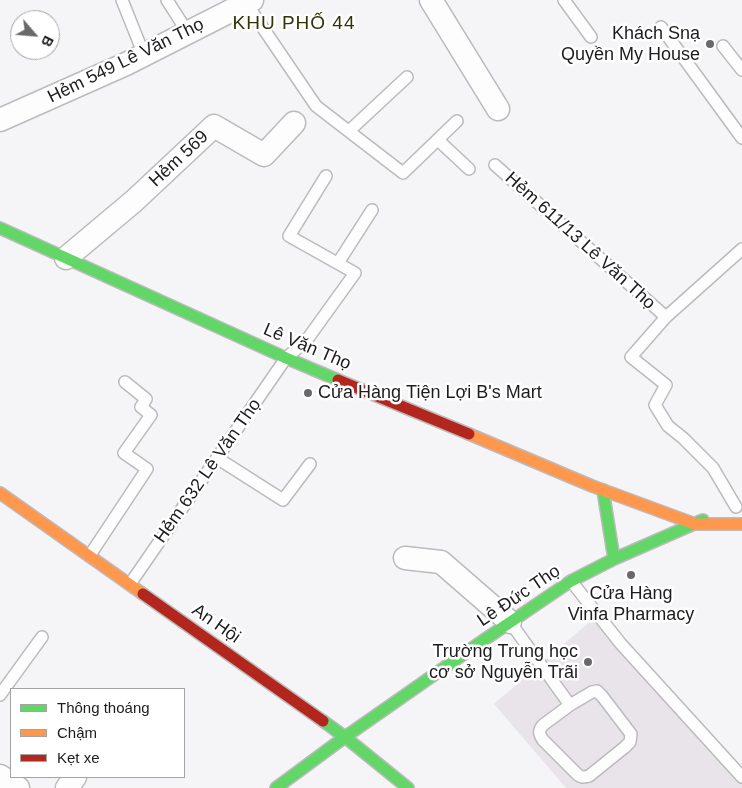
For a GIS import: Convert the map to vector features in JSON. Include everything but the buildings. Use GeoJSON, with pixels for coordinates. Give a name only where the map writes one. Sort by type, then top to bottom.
{"type":"FeatureCollection","features":[{"type":"Feature","properties":{"kind":"main road","name":"Lê Văn Thọ"},"geometry":{"type":"LineString","coordinates":[[0,228],[286,358],[603,490],[695,524]]}},
{"type":"Feature","properties":{"kind":"main road"},"geometry":{"type":"LineString","coordinates":[[603,490],[624,509]]}},
{"type":"Feature","properties":{"kind":"main road"},"geometry":{"type":"LineString","coordinates":[[603,490],[614,559]]}},
{"type":"Feature","properties":{"kind":"main road","name":"An Hội"},"geometry":{"type":"LineString","coordinates":[[0,493],[345,737],[408,788]]}},
{"type":"Feature","properties":{"kind":"main road","name":"Lê Đức Thọ"},"geometry":{"type":"LineString","coordinates":[[277,788],[345,737],[572,581],[654,537],[695,524],[732,509]]}},
{"type":"Feature","properties":{"kind":"main road","name":"Lê Đức Thọ"},"geometry":{"type":"LineString","coordinates":[[695,524],[742,524]]}},
{"type":"Feature","properties":{"kind":"street"},"geometry":{"type":"LineString","coordinates":[[431,0],[498,109]]}},
{"type":"Feature","properties":{"kind":"street","name":"Hẻm 549 Lê Văn Thọ"},"geometry":{"type":"LineString","coordinates":[[0,120],[144,55],[249,1]]}},
{"type":"Feature","properties":{"kind":"street","name":"Hẻm 569"},"geometry":{"type":"LineString","coordinates":[[66,258],[134,201],[214,126],[264,155],[294,123]]}},
{"type":"Feature","properties":{"kind":"street"},"geometry":{"type":"LineString","coordinates":[[405,558],[441,562],[510,622]]}},
{"type":"Feature","properties":{"kind":"street"},"geometry":{"type":"LineString","coordinates":[[0,776],[18,788]]}},
{"type":"Feature","properties":{"kind":"lane"},"geometry":{"type":"LineString","coordinates":[[122,0],[144,55]]}},
{"type":"Feature","properties":{"kind":"lane"},"geometry":{"type":"LineString","coordinates":[[167,0],[188,33]]}},
{"type":"Feature","properties":{"kind":"lane"},"geometry":{"type":"LineString","coordinates":[[564,0],[591,37]]}},
{"type":"Feature","properties":{"kind":"lane"},"geometry":{"type":"LineString","coordinates":[[249,1],[316,106],[403,173],[457,121]]}},
{"type":"Feature","properties":{"kind":"lane"},"geometry":{"type":"LineString","coordinates":[[661,27],[740,132]]}},
{"type":"Feature","properties":{"kind":"lane"},"geometry":{"type":"LineString","coordinates":[[723,46],[742,70]]}},
{"type":"Feature","properties":{"kind":"lane"},"geometry":{"type":"LineString","coordinates":[[349,131],[407,77]]}},
{"type":"Feature","properties":{"kind":"lane"},"geometry":{"type":"LineString","coordinates":[[438,140],[469,169]]}},
{"type":"Feature","properties":{"kind":"lane","name":"Hẻm 611/13 Lê Văn Thọ"},"geometry":{"type":"LineString","coordinates":[[495,165],[666,317]]}},
{"type":"Feature","properties":{"kind":"lane"},"geometry":{"type":"LineString","coordinates":[[326,176],[289,236],[338,263],[372,210]]}},
{"type":"Feature","properties":{"kind":"lane"},"geometry":{"type":"LineString","coordinates":[[732,509],[713,468],[668,426],[655,405],[666,384],[631,356],[666,317],[742,249]]}},
{"type":"Feature","properties":{"kind":"lane","name":"Hẻm 632 Lê Văn Thọ"},"geometry":{"type":"LineString","coordinates":[[130,584],[286,358],[306,341],[355,273],[338,263]]}},
{"type":"Feature","properties":{"kind":"lane"},"geometry":{"type":"LineString","coordinates":[[90,555],[147,469],[124,453],[152,415],[141,407],[146,399],[125,382]]}},
{"type":"Feature","properties":{"kind":"lane"},"geometry":{"type":"LineString","coordinates":[[217,458],[283,500],[310,464]]}},
{"type":"Feature","properties":{"kind":"lane"},"geometry":{"type":"LineString","coordinates":[[572,581],[621,644],[742,777]]}},
{"type":"Feature","properties":{"kind":"lane"},"geometry":{"type":"LineString","coordinates":[[510,622],[570,705]]}},
{"type":"Feature","properties":{"kind":"lane"},"geometry":{"type":"LineString","coordinates":[[0,695],[42,638]]}},
{"type":"Feature","properties":{"kind":"lane"},"geometry":{"type":"LineString","coordinates":[[597,691],[631,734],[630,742],[625,748],[589,776],[585,777],[578,775],[543,740],[540,734],[540,728],[543,725],[570,705],[597,691]]}},
{"type":"Feature","properties":{"kind":"shaded area","name":"Trường Trung học cơ sở Nguyễn Trãi"},"geometry":{"type":"Polygon","coordinates":[[[593,619],[742,780],[742,788],[566,788],[494,704],[593,619]]]}},
{"type":"Feature","properties":{"kind":"traffic: fast"},"geometry":{"type":"LineString","coordinates":[[0,228],[338,380]]}},
{"type":"Feature","properties":{"kind":"traffic: fast"},"geometry":{"type":"LineString","coordinates":[[603,490],[614,559]]}},
{"type":"Feature","properties":{"kind":"traffic: fast"},"geometry":{"type":"LineString","coordinates":[[276,788],[345,737],[571,581],[614,559],[703,520]]}},
{"type":"Feature","properties":{"kind":"traffic: fast"},"geometry":{"type":"LineString","coordinates":[[323,721],[408,788]]}},
{"type":"Feature","properties":{"kind":"traffic: slow"},"geometry":{"type":"LineString","coordinates":[[469,434],[592,486],[695,524],[742,524]]}},
{"type":"Feature","properties":{"kind":"traffic: slow"},"geometry":{"type":"LineString","coordinates":[[0,493],[143,594]]}},
{"type":"Feature","properties":{"kind":"traffic: jam"},"geometry":{"type":"LineString","coordinates":[[338,380],[469,434]]}},
{"type":"Feature","properties":{"kind":"traffic: jam"},"geometry":{"type":"LineString","coordinates":[[143,594],[323,721]]}},
{"type":"Feature","properties":{"kind":"place","name":"Khách Snạ Quyền My House"},"geometry":{"type":"Point","coordinates":[710,44]}},
{"type":"Feature","properties":{"kind":"place","name":"Cửa Hàng Tiện Lợi B's Mart"},"geometry":{"type":"Point","coordinates":[308,393]}},
{"type":"Feature","properties":{"kind":"place","name":"Cửa Hàng Vinfa Pharmacy"},"geometry":{"type":"Point","coordinates":[631,575]}},
{"type":"Feature","properties":{"kind":"place","name":"Trường Trung học cơ sở Nguyễn Trãi"},"geometry":{"type":"Point","coordinates":[588,662]}},
{"type":"Feature","properties":{"kind":"district","name":"KHU PHỐ 44"},"geometry":{"type":"Point","coordinates":[294,24]}}]}
